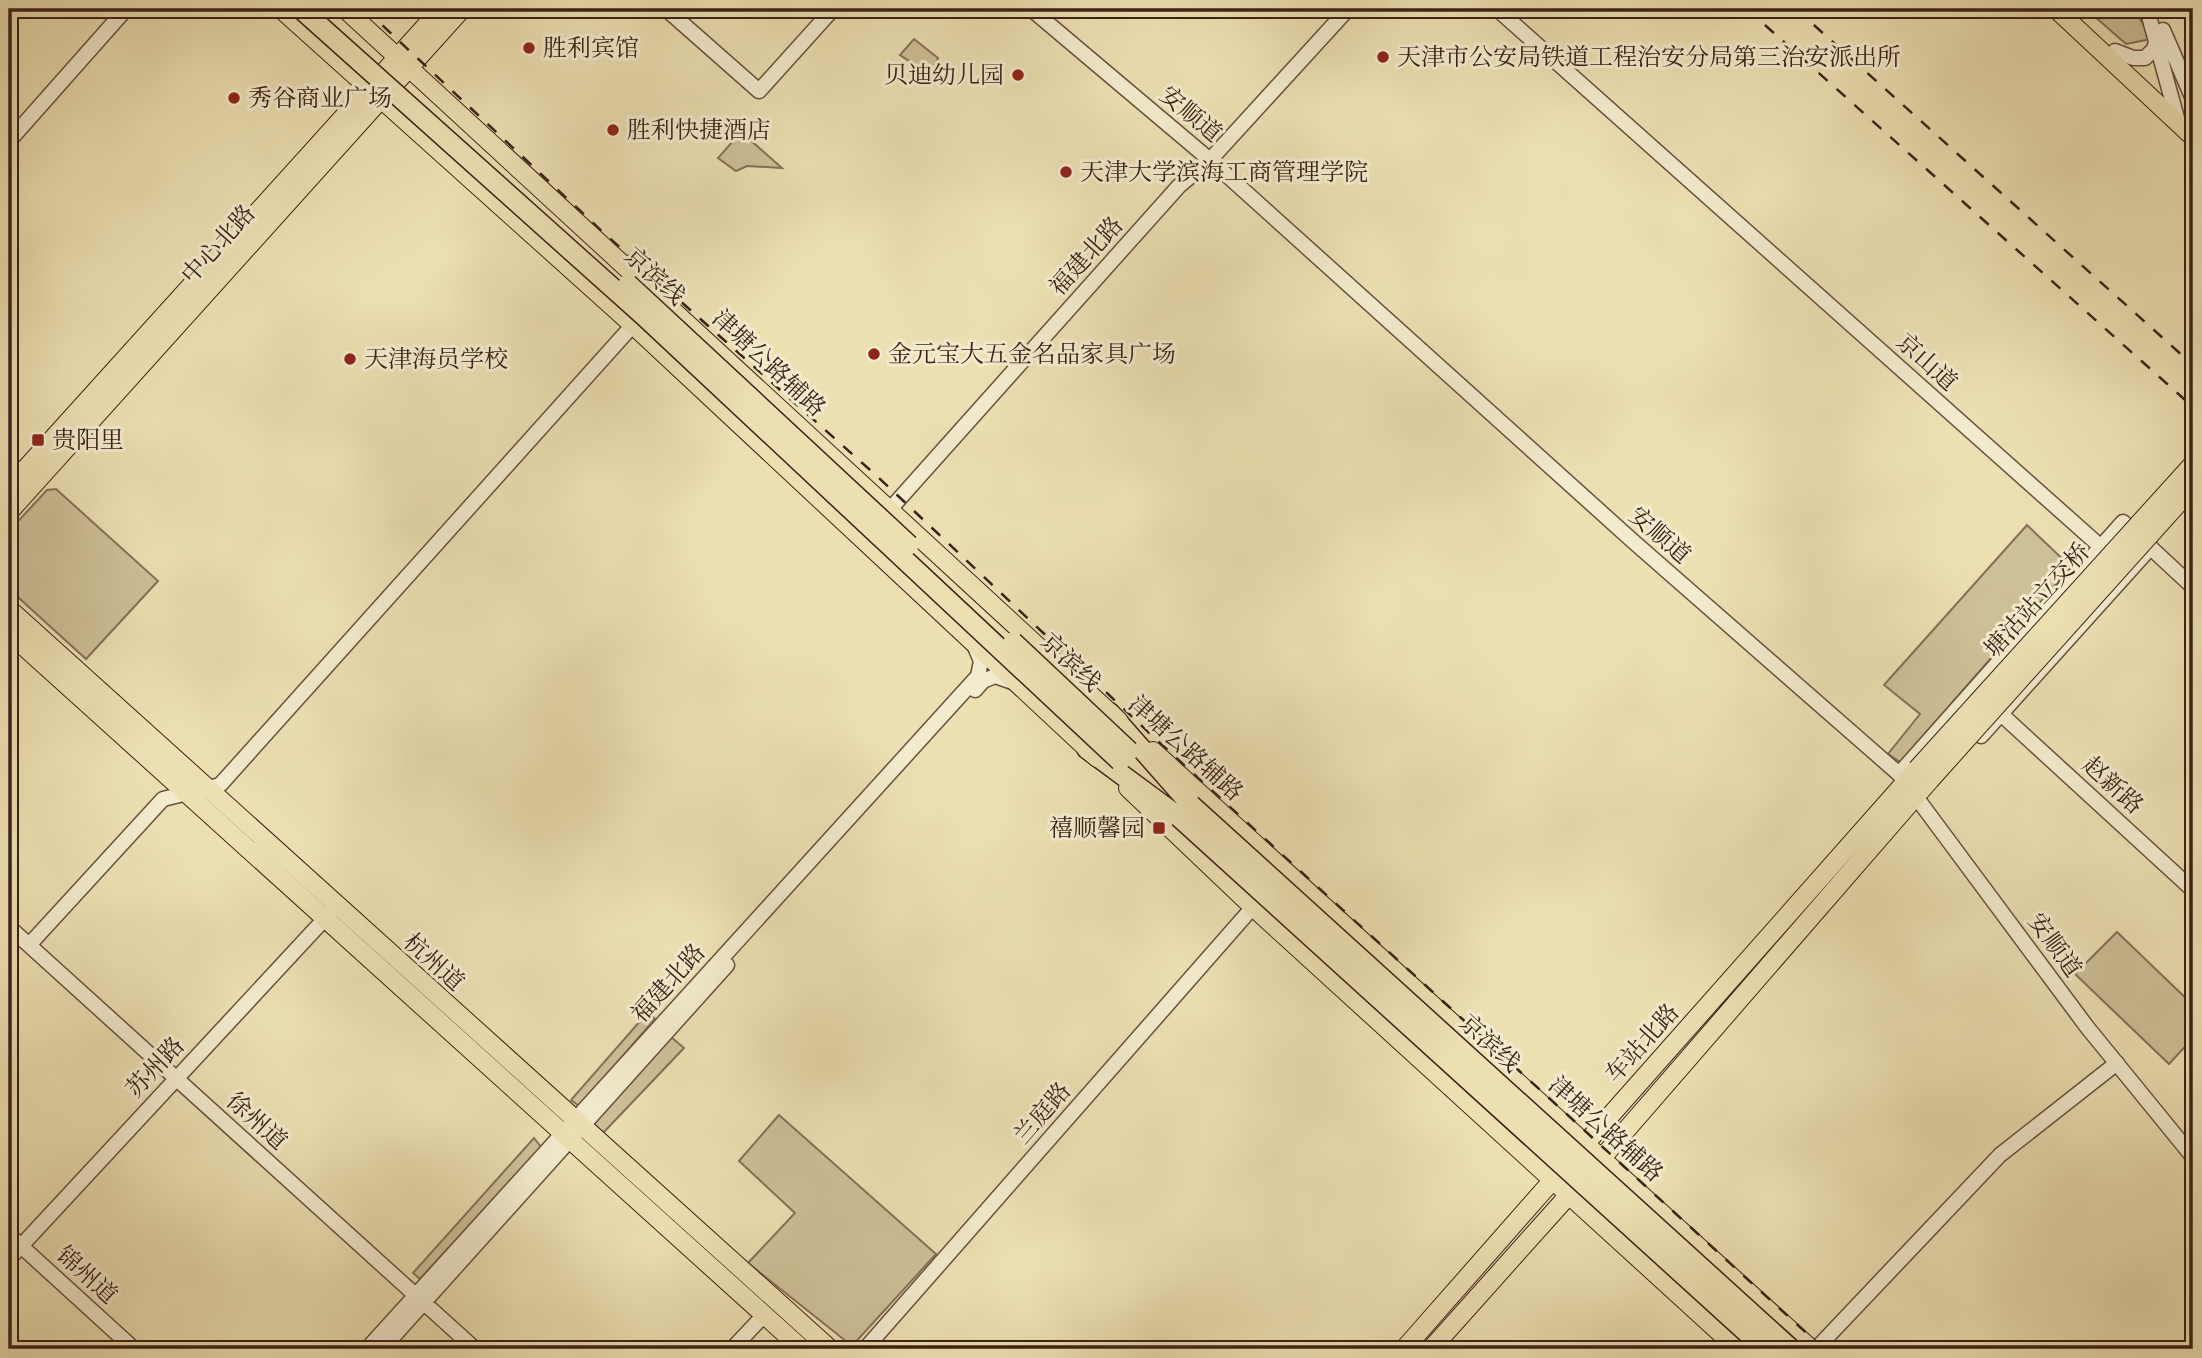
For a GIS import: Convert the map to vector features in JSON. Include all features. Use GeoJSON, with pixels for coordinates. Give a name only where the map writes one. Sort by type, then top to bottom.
{"type":"FeatureCollection","features":[{"type":"Feature","properties":{"kind":"highway","name":"京滨线"},"geometry":{"type":"LineString","coordinates":[[300,9],[644,316],[1185,811],[1765,1349]]}},
{"type":"Feature","properties":{"kind":"highway","name":"京滨线"},"geometry":{"type":"LineString","coordinates":[[319,9],[668,320],[1125,756]]}},
{"type":"Feature","properties":{"kind":"highway"},"geometry":{"type":"LineString","coordinates":[[1111,713],[1185,811]]}},
{"type":"Feature","properties":{"kind":"highway"},"geometry":{"type":"LineString","coordinates":[[1087,749],[1185,811]]}},
{"type":"Feature","properties":{"kind":"highway","name":"京滨线"},"geometry":{"type":"LineString","coordinates":[[1185,811],[1791,1349]]}},
{"type":"Feature","properties":{"kind":"main road"},"geometry":{"type":"LineString","coordinates":[[281,9],[382,90],[408,121],[972,640],[1252,907],[1738,1349]]}},
{"type":"Feature","properties":{"kind":"main road","name":"津塘公路辅路"},"geometry":{"type":"LineString","coordinates":[[345,9],[1111,713],[1814,1349]]}},
{"type":"Feature","properties":{"kind":"main road","name":"中心北路"},"geometry":{"type":"LineString","coordinates":[[425,38],[441,9]]}},
{"type":"Feature","properties":{"kind":"main road","name":"中心北路"},"geometry":{"type":"LineString","coordinates":[[9,512],[359,125],[404,61],[425,38],[462,9]]}},
{"type":"Feature","properties":{"kind":"main road"},"geometry":{"type":"LineString","coordinates":[[2056,9],[2185,119]]}},
{"type":"Feature","properties":{"kind":"main road"},"geometry":{"type":"LineString","coordinates":[[2068,9],[2169,99],[2185,119],[2193,137]]}},
{"type":"Feature","properties":{"kind":"main road"},"geometry":{"type":"LineString","coordinates":[[425,38],[423,68],[434,89]]}},
{"type":"Feature","properties":{"kind":"main road","name":"中心北路"},"geometry":{"type":"LineString","coordinates":[[9,487],[382,90]]}},
{"type":"Feature","properties":{"kind":"main road"},"geometry":{"type":"LineString","coordinates":[[359,125],[370,117],[384,113],[408,121]]}},
{"type":"Feature","properties":{"kind":"main road","name":"塘沽站立交桥"},"geometry":{"type":"LineString","coordinates":[[1915,784],[2193,464]]}},
{"type":"Feature","properties":{"kind":"main road","name":"塘沽站立交桥"},"geometry":{"type":"LineString","coordinates":[[1915,784],[2193,486]]}},
{"type":"Feature","properties":{"kind":"main road","name":"杭州道"},"geometry":{"type":"LineString","coordinates":[[9,609],[207,787],[331,913]]}},
{"type":"Feature","properties":{"kind":"main road","name":"杭州道"},"geometry":{"type":"LineString","coordinates":[[9,633],[186,792],[331,913],[572,1132],[802,1349]]}},
{"type":"Feature","properties":{"kind":"main road","name":"车站北路"},"geometry":{"type":"LineString","coordinates":[[1404,1349],[1585,1143],[1915,784]]}},
{"type":"Feature","properties":{"kind":"main road","name":"车站北路"},"geometry":{"type":"LineString","coordinates":[[1431,1349],[1601,1158],[1915,784]]}},
{"type":"Feature","properties":{"kind":"main road","name":"杭州道"},"geometry":{"type":"LineString","coordinates":[[572,1132],[830,1349]]}},
{"type":"Feature","properties":{"kind":"street"},"geometry":{"type":"LineString","coordinates":[[9,141],[126,9]]}},
{"type":"Feature","properties":{"kind":"street"},"geometry":{"type":"LineString","coordinates":[[666,9],[759,91],[833,9]]}},
{"type":"Feature","properties":{"kind":"street","name":"安顺道"},"geometry":{"type":"LineString","coordinates":[[1031,9],[1210,160],[1634,543],[1915,784],[2117,1063],[2193,1157]]}},
{"type":"Feature","properties":{"kind":"street","name":"福建北路"},"geometry":{"type":"LineString","coordinates":[[863,540],[1179,186],[1210,160],[1348,9]]}},
{"type":"Feature","properties":{"kind":"street","name":"京山道"},"geometry":{"type":"LineString","coordinates":[[1497,9],[2101,547]]}},
{"type":"Feature","properties":{"kind":"street"},"geometry":{"type":"LineString","coordinates":[[2147,9],[2157,38],[2169,99]]}},
{"type":"Feature","properties":{"kind":"street"},"geometry":{"type":"LineString","coordinates":[[2156,9],[2193,99]]}},
{"type":"Feature","properties":{"kind":"street"},"geometry":{"type":"LineString","coordinates":[[2115,51],[2133,58],[2145,58],[2154,49],[2157,38]]}},
{"type":"Feature","properties":{"kind":"street"},"geometry":{"type":"LineString","coordinates":[[29,945],[163,799],[220,785],[633,326]]}},
{"type":"Feature","properties":{"kind":"street"},"geometry":{"type":"LineString","coordinates":[[1915,784],[2123,522],[2193,587]]}},
{"type":"Feature","properties":{"kind":"street"},"geometry":{"type":"LineString","coordinates":[[1915,784],[2001,714],[2151,547]]}},
{"type":"Feature","properties":{"kind":"street","name":"福建北路"},"geometry":{"type":"LineString","coordinates":[[572,1132],[978,676],[981,661],[972,640]]}},
{"type":"Feature","properties":{"kind":"street","name":"福建北路"},"geometry":{"type":"LineString","coordinates":[[367,1349],[420,1299],[983,681],[1002,677],[1019,685]]}},
{"type":"Feature","properties":{"kind":"street","name":"赵新路"},"geometry":{"type":"LineString","coordinates":[[2001,714],[2193,890]]}},
{"type":"Feature","properties":{"kind":"street","name":"兰庭路"},"geometry":{"type":"LineString","coordinates":[[865,1349],[1252,907]]}},
{"type":"Feature","properties":{"kind":"street","name":"苏州路"},"geometry":{"type":"LineString","coordinates":[[9,1259],[331,913]]}},
{"type":"Feature","properties":{"kind":"street","name":"徐州道"},"geometry":{"type":"LineString","coordinates":[[9,927],[475,1349]]}},
{"type":"Feature","properties":{"kind":"street"},"geometry":{"type":"LineString","coordinates":[[1814,1349],[2000,1155],[2117,1063]]}},
{"type":"Feature","properties":{"kind":"street","name":"锦州道"},"geometry":{"type":"LineString","coordinates":[[9,1235],[134,1349]]}},
{"type":"Feature","properties":{"kind":"street","name":"福建北路"},"geometry":{"type":"LineString","coordinates":[[382,1349],[420,1299]]}},
{"type":"Feature","properties":{"kind":"street"},"geometry":{"type":"LineString","coordinates":[[732,1349],[764,1315]]}},
{"type":"Feature","properties":{"kind":"shaded area"},"geometry":{"type":"Polygon","coordinates":[[[2086,9],[2135,9],[2149,35],[2146,40],[2126,44],[2086,9]]]}},
{"type":"Feature","properties":{"kind":"shaded area"},"geometry":{"type":"Polygon","coordinates":[[[914,39],[938,58],[934,68],[937,80],[900,55],[914,39]]]}},
{"type":"Feature","properties":{"kind":"shaded area"},"geometry":{"type":"Polygon","coordinates":[[[741,132],[782,168],[747,166],[736,171],[718,158],[741,132]]]}},
{"type":"Feature","properties":{"kind":"shaded area"},"geometry":{"type":"Polygon","coordinates":[[[56,489],[158,581],[86,659],[9,589],[9,531],[47,490],[56,489]]]}},
{"type":"Feature","properties":{"kind":"shaded area"},"geometry":{"type":"Polygon","coordinates":[[[2027,525],[2071,567],[1900,762],[1888,754],[1920,714],[1884,685],[2027,525]]]}},
{"type":"Feature","properties":{"kind":"shaded area"},"geometry":{"type":"Polygon","coordinates":[[[2117,932],[2193,1005],[2193,1038],[2169,1064],[2075,974],[2117,932]]]}},
{"type":"Feature","properties":{"kind":"shaded area"},"geometry":{"type":"Polygon","coordinates":[[[648,1012],[655,1019],[579,1106],[571,1100],[648,1012]]]}},
{"type":"Feature","properties":{"kind":"shaded area"},"geometry":{"type":"Polygon","coordinates":[[[671,1037],[684,1048],[603,1133],[593,1123],[671,1037]]]}},
{"type":"Feature","properties":{"kind":"shaded area"},"geometry":{"type":"Polygon","coordinates":[[[779,1115],[936,1254],[852,1346],[748,1263],[795,1213],[739,1161],[779,1115]]]}},
{"type":"Feature","properties":{"kind":"shaded area"},"geometry":{"type":"Polygon","coordinates":[[[534,1138],[541,1147],[420,1279],[413,1273],[534,1138]]]}},
{"type":"Feature","properties":{"kind":"railway"},"geometry":{"type":"LineString","coordinates":[[365,9],[606,235],[878,477],[1161,744],[1824,1349]]}},
{"type":"Feature","properties":{"kind":"railway"},"geometry":{"type":"LineString","coordinates":[[1747,9],[2193,407]]}},
{"type":"Feature","properties":{"kind":"railway"},"geometry":{"type":"LineString","coordinates":[[1796,9],[2193,365]]}},
{"type":"Feature","properties":{"kind":"place","name":"胜利宾馆"},"geometry":{"type":"Point","coordinates":[529,48]}},
{"type":"Feature","properties":{"kind":"place","name":"天津市公安局铁道工程治安分局第三治安派出所"},"geometry":{"type":"Point","coordinates":[1383,57]}},
{"type":"Feature","properties":{"kind":"place","name":"贝迪幼儿园"},"geometry":{"type":"Point","coordinates":[1018,75]}},
{"type":"Feature","properties":{"kind":"place","name":"秀谷商业广场"},"geometry":{"type":"Point","coordinates":[234,98]}},
{"type":"Feature","properties":{"kind":"place","name":"胜利快捷酒店"},"geometry":{"type":"Point","coordinates":[613,130]}},
{"type":"Feature","properties":{"kind":"place","name":"天津大学滨海工商管理学院"},"geometry":{"type":"Point","coordinates":[1066,172]}},
{"type":"Feature","properties":{"kind":"place","name":"金元宝大五金名品家具广场"},"geometry":{"type":"Point","coordinates":[874,354]}},
{"type":"Feature","properties":{"kind":"place","name":"天津海员学校"},"geometry":{"type":"Point","coordinates":[350,359]}},
{"type":"Feature","properties":{"kind":"place","name":"贵阳里"},"geometry":{"type":"Point","coordinates":[38,440]}},
{"type":"Feature","properties":{"kind":"place","name":"禧顺馨园"},"geometry":{"type":"Point","coordinates":[1159,828]}}]}
